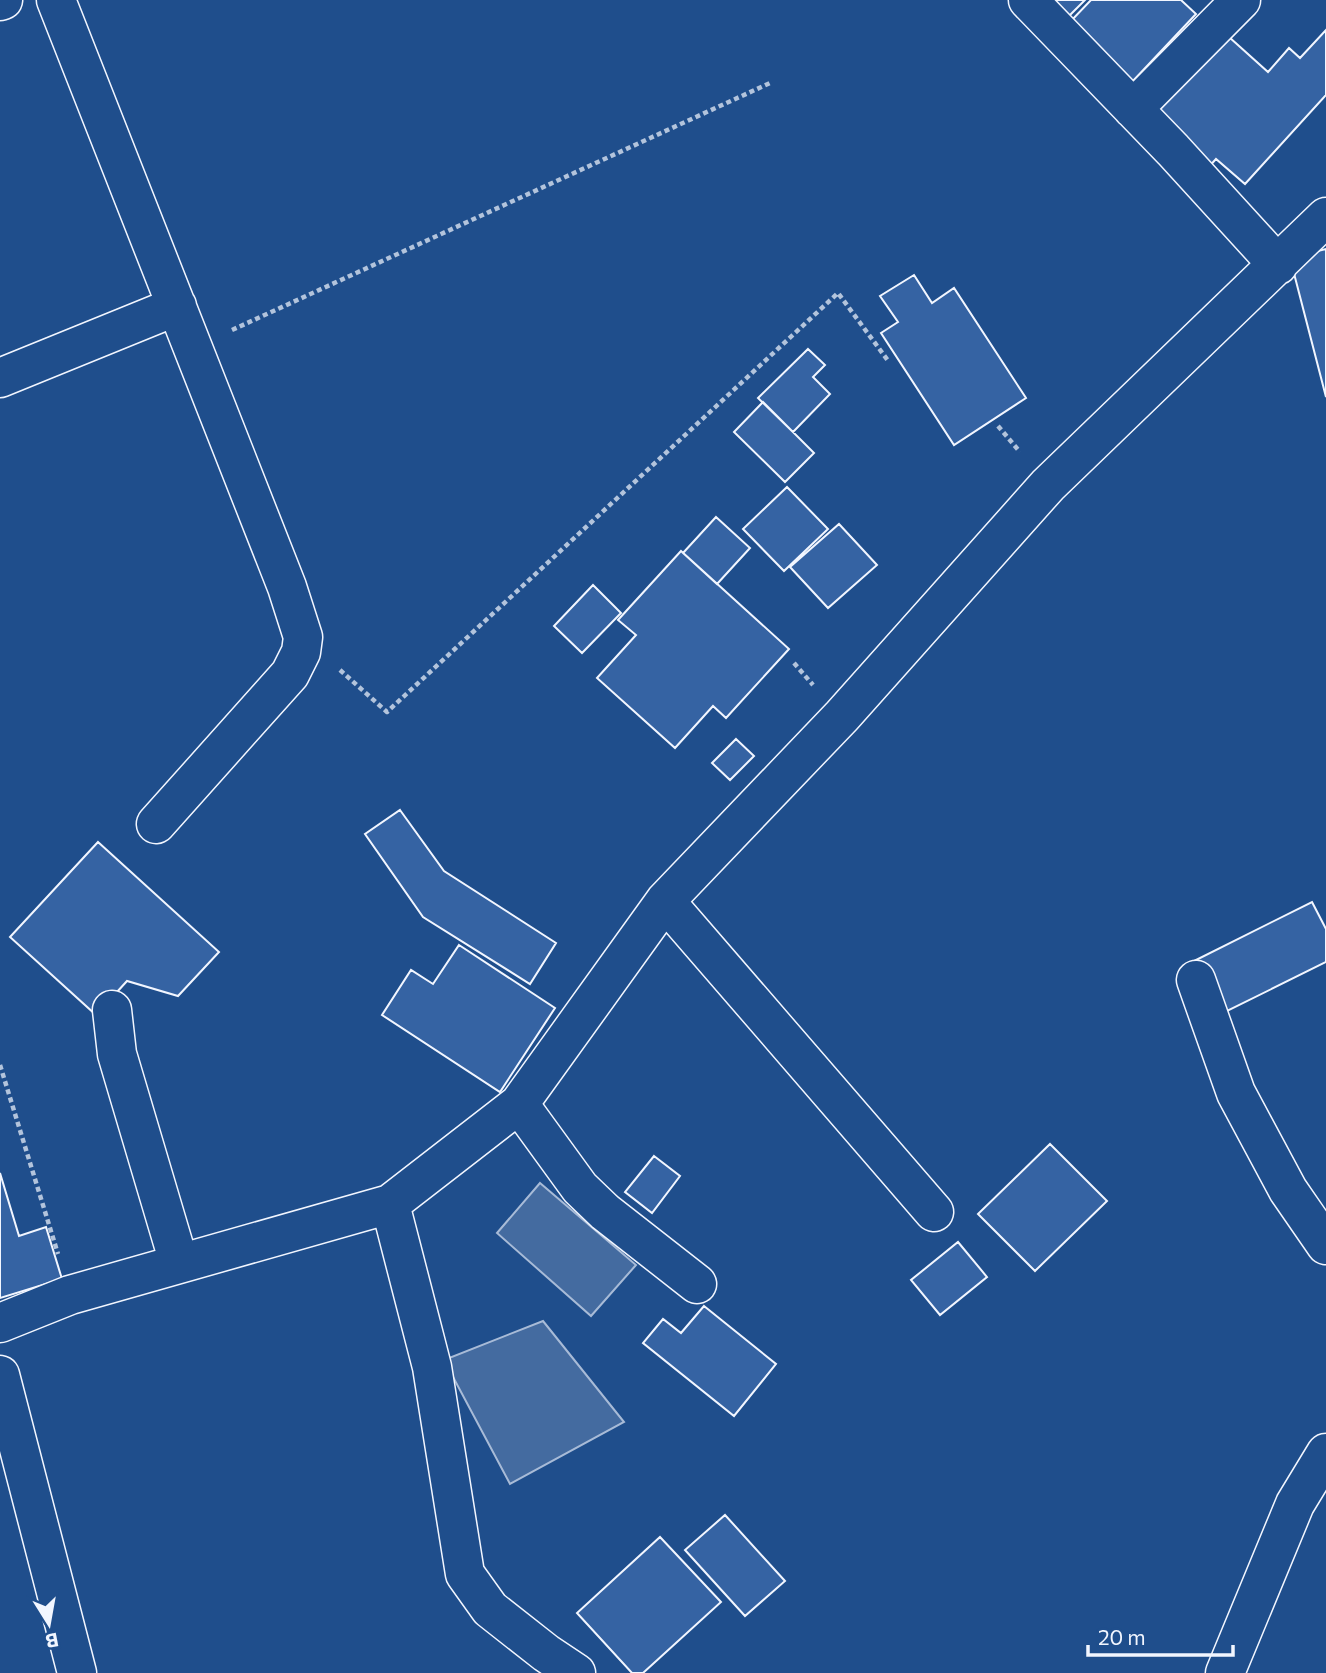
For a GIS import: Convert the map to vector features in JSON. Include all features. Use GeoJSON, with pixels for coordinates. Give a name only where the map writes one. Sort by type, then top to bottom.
{"type":"FeatureCollection","features":[{"type":"Feature","properties":{"kind":"street"},"geometry":{"type":"LineString","coordinates":[[56,0],[287,587],[303,637],[301,652],[290,674],[156,824]]}},
{"type":"Feature","properties":{"kind":"street"},"geometry":{"type":"LineString","coordinates":[[1028,0],[1278,265]]}},
{"type":"Feature","properties":{"kind":"street"},"geometry":{"type":"LineString","coordinates":[[1133,109],[1241,0]]}},
{"type":"Feature","properties":{"kind":"street"},"geometry":{"type":"LineString","coordinates":[[0,1323],[70,1295],[390,1204],[519,1104],[666,901],[842,716],[1048,485],[1326,217]]}},
{"type":"Feature","properties":{"kind":"street"},"geometry":{"type":"LineString","coordinates":[[0,378],[177,306]]}},
{"type":"Feature","properties":{"kind":"street"},"geometry":{"type":"LineString","coordinates":[[666,901],[934,1212]]}},
{"type":"Feature","properties":{"kind":"street"},"geometry":{"type":"LineString","coordinates":[[1196,980],[1236,1093],[1288,1190],[1325,1235]]}},
{"type":"Feature","properties":{"kind":"street"},"geometry":{"type":"LineString","coordinates":[[112,1010],[117,1054],[179,1263]]}},
{"type":"Feature","properties":{"kind":"street"},"geometry":{"type":"LineString","coordinates":[[519,1104],[580,1188],[605,1212],[697,1284]]}},
{"type":"Feature","properties":{"kind":"street"},"geometry":{"type":"LineString","coordinates":[[390,1204],[432,1367],[465,1574],[490,1609],[576,1673]]}},
{"type":"Feature","properties":{"kind":"street"},"geometry":{"type":"LineString","coordinates":[[0,1375],[77,1673]]}},
{"type":"Feature","properties":{"kind":"street"},"geometry":{"type":"LineString","coordinates":[[1225,1673],[1295,1504],[1326,1452]]}},
{"type":"Feature","properties":{"kind":"path"},"geometry":{"type":"LineString","coordinates":[[192,348],[770,83]]}},
{"type":"Feature","properties":{"kind":"path"},"geometry":{"type":"LineString","coordinates":[[303,637],[387,712],[838,293],[889,362]]}},
{"type":"Feature","properties":{"kind":"path"},"geometry":{"type":"LineString","coordinates":[[0,1065],[70,1295]]}},
{"type":"Feature","properties":{"kind":"water"},"geometry":{"type":"Polygon","coordinates":[[[540,1183],[636,1265],[591,1316],[497,1233],[540,1183]]]}},
{"type":"Feature","properties":{"kind":"water"},"geometry":{"type":"Polygon","coordinates":[[[543,1321],[624,1422],[510,1484],[444,1360],[543,1321]]]}},
{"type":"Feature","properties":{"kind":"building"},"geometry":{"type":"Polygon","coordinates":[[[1046,0],[1085,0],[1066,19],[1046,0]]]}},
{"type":"Feature","properties":{"kind":"building"},"geometry":{"type":"Polygon","coordinates":[[[1091,0],[1181,0],[1196,14],[1132,82],[1069,23],[1091,0]]]}},
{"type":"Feature","properties":{"kind":"building"},"geometry":{"type":"Polygon","coordinates":[[[1219,28],[1268,72],[1289,48],[1300,58],[1326,30],[1326,95],[1245,184],[1216,159],[1206,170],[1142,113],[1219,28]]]}},
{"type":"Feature","properties":{"kind":"building"},"geometry":{"type":"Polygon","coordinates":[[[1326,249],[1326,397],[1290,258],[1326,249]]]}},
{"type":"Feature","properties":{"kind":"building"},"geometry":{"type":"Polygon","coordinates":[[[914,275],[932,303],[954,288],[1026,398],[954,445],[881,333],[898,322],[880,296],[914,275]]]}},
{"type":"Feature","properties":{"kind":"building"},"geometry":{"type":"Polygon","coordinates":[[[808,349],[825,365],[813,377],[830,394],[793,432],[758,398],[808,349]]]}},
{"type":"Feature","properties":{"kind":"building"},"geometry":{"type":"Polygon","coordinates":[[[763,402],[814,453],[785,482],[734,432],[763,402]]]}},
{"type":"Feature","properties":{"kind":"building"},"geometry":{"type":"Polygon","coordinates":[[[787,487],[828,529],[784,571],[743,529],[787,487]]]}},
{"type":"Feature","properties":{"kind":"building"},"geometry":{"type":"Polygon","coordinates":[[[716,517],[750,548],[717,584],[683,553],[716,517]]]}},
{"type":"Feature","properties":{"kind":"building"},"geometry":{"type":"Polygon","coordinates":[[[839,524],[877,565],[828,608],[790,567],[839,524]]]}},
{"type":"Feature","properties":{"kind":"building"},"geometry":{"type":"Polygon","coordinates":[[[681,551],[789,649],[726,718],[713,706],[675,748],[597,678],[636,635],[618,620],[681,551]]]}},
{"type":"Feature","properties":{"kind":"building"},"geometry":{"type":"Polygon","coordinates":[[[593,585],[621,613],[582,653],[554,626],[593,585]]]}},
{"type":"Feature","properties":{"kind":"building"},"geometry":{"type":"Polygon","coordinates":[[[736,739],[754,756],[730,780],[712,763],[736,739]]]}},
{"type":"Feature","properties":{"kind":"building"},"geometry":{"type":"Polygon","coordinates":[[[400,810],[444,871],[556,943],[530,984],[423,917],[365,834],[400,810]]]}},
{"type":"Feature","properties":{"kind":"building"},"geometry":{"type":"Polygon","coordinates":[[[98,842],[219,952],[178,996],[127,981],[96,1015],[10,937],[98,842]]]}},
{"type":"Feature","properties":{"kind":"building"},"geometry":{"type":"Polygon","coordinates":[[[1312,902],[1326,929],[1326,962],[1221,1014],[1194,961],[1312,902]]]}},
{"type":"Feature","properties":{"kind":"building"},"geometry":{"type":"Polygon","coordinates":[[[459,945],[555,1008],[500,1092],[382,1015],[411,970],[433,984],[459,945]]]}},
{"type":"Feature","properties":{"kind":"building"},"geometry":{"type":"Polygon","coordinates":[[[1050,1144],[1107,1201],[1035,1271],[978,1214],[1050,1144]]]}},
{"type":"Feature","properties":{"kind":"building"},"geometry":{"type":"Polygon","coordinates":[[[654,1156],[680,1176],[652,1213],[625,1192],[654,1156]]]}},
{"type":"Feature","properties":{"kind":"building"},"geometry":{"type":"Polygon","coordinates":[[[0,1173],[19,1236],[46,1227],[62,1279],[0,1298],[0,1173]]]}},
{"type":"Feature","properties":{"kind":"building"},"geometry":{"type":"Polygon","coordinates":[[[958,1242],[987,1277],[940,1315],[911,1280],[958,1242]]]}},
{"type":"Feature","properties":{"kind":"building"},"geometry":{"type":"Polygon","coordinates":[[[704,1306],[776,1364],[734,1416],[643,1343],[663,1319],[681,1333],[704,1306]]]}},
{"type":"Feature","properties":{"kind":"building"},"geometry":{"type":"Polygon","coordinates":[[[725,1515],[785,1581],[745,1616],[685,1550],[725,1515]]]}},
{"type":"Feature","properties":{"kind":"building"},"geometry":{"type":"Polygon","coordinates":[[[660,1537],[721,1602],[643,1673],[632,1673],[577,1613],[660,1537]]]}}]}
